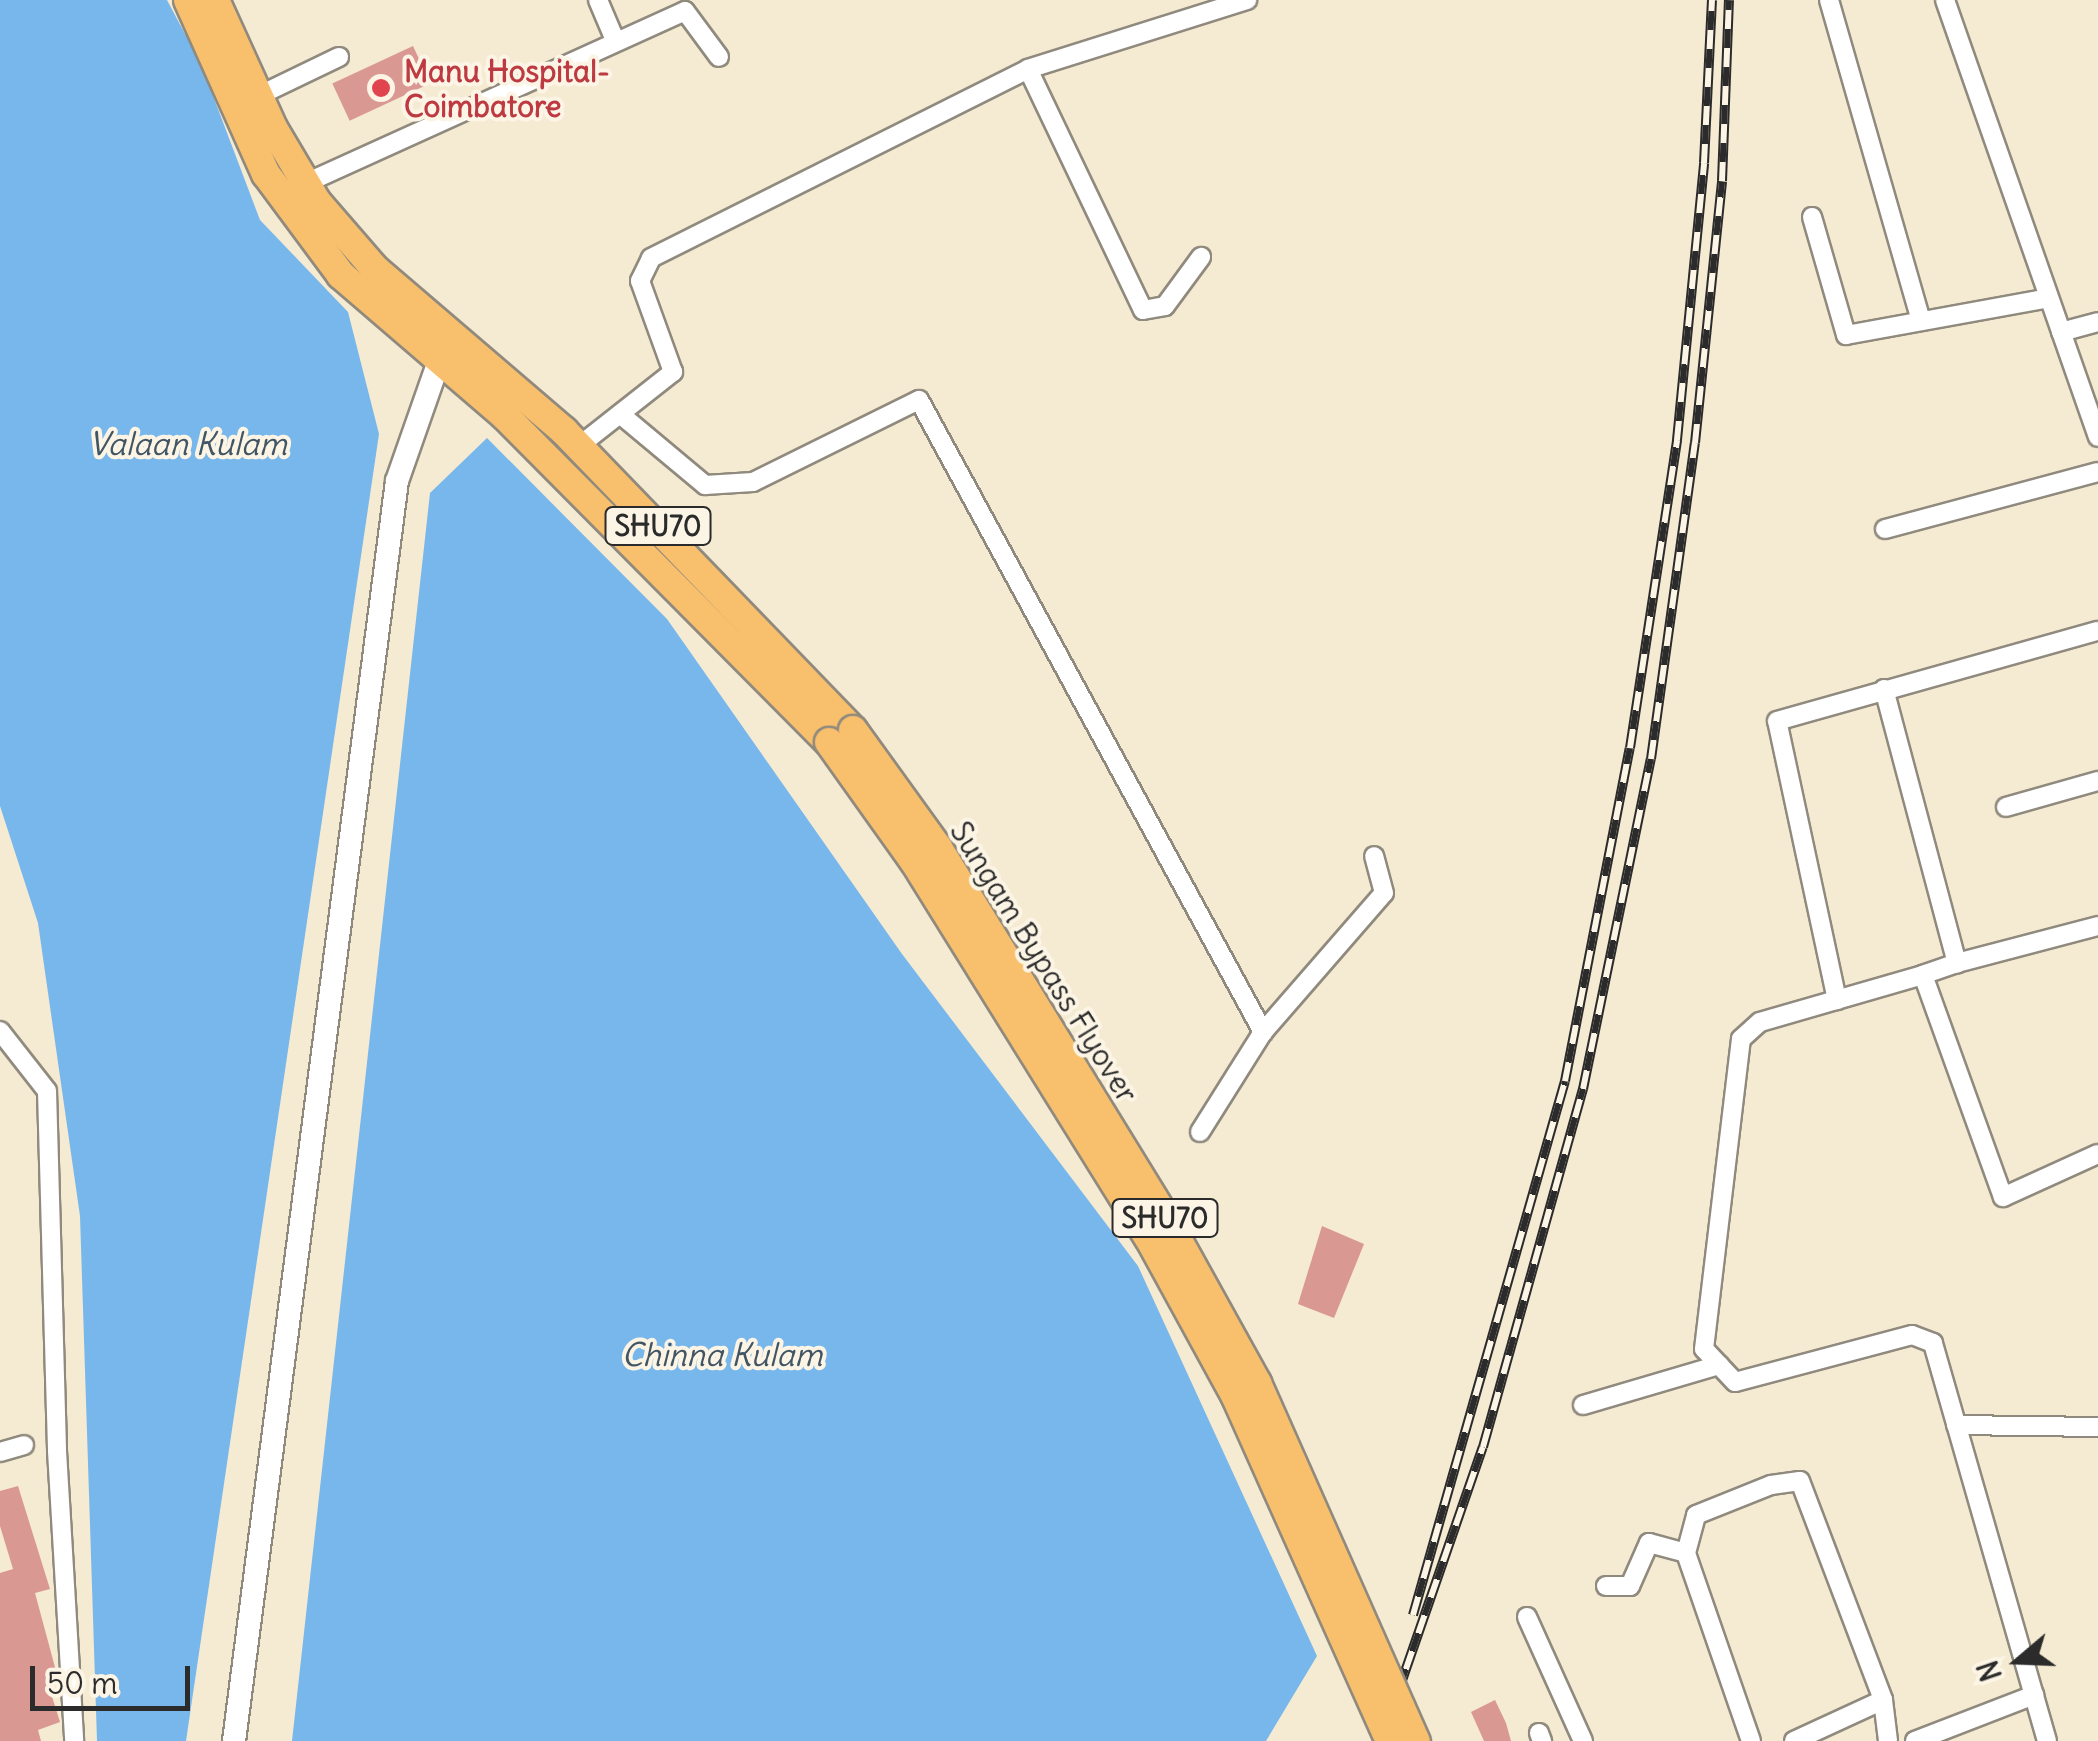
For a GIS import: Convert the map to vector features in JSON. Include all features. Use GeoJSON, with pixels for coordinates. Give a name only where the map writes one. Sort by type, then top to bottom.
{"type":"FeatureCollection","features":[{"type":"Feature","properties":{"kind":"main road","name":"SHU70"},"geometry":{"type":"LineString","coordinates":[[188,0],[266,174],[341,275],[435,360]]}},
{"type":"Feature","properties":{"kind":"main road","name":"SHU70"},"geometry":{"type":"LineString","coordinates":[[215,0],[258,96],[306,184],[375,269],[453,334]]}},
{"type":"Feature","properties":{"kind":"main road","name":"Sungam Bypass Flyover"},"geometry":{"type":"LineString","coordinates":[[453,334],[579,446],[938,848],[1169,1224],[1257,1383],[1416,1741]]}},
{"type":"Feature","properties":{"kind":"main road","name":"Sungam Bypass Flyover"},"geometry":{"type":"LineString","coordinates":[[435,360],[505,416],[841,736],[1149,1238],[1236,1397],[1390,1741]]}},
{"type":"Feature","properties":{"kind":"street"},"geometry":{"type":"LineString","coordinates":[[598,0],[615,40]]}},
{"type":"Feature","properties":{"kind":"street"},"geometry":{"type":"LineString","coordinates":[[579,446],[673,372],[640,280],[652,258],[1028,69],[1247,0]]}},
{"type":"Feature","properties":{"kind":"street"},"geometry":{"type":"LineString","coordinates":[[1829,0],[1921,321]]}},
{"type":"Feature","properties":{"kind":"street"},"geometry":{"type":"LineString","coordinates":[[1944,0],[2098,437]]}},
{"type":"Feature","properties":{"kind":"street"},"geometry":{"type":"LineString","coordinates":[[306,184],[685,11],[719,57]]}},
{"type":"Feature","properties":{"kind":"street"},"geometry":{"type":"LineString","coordinates":[[258,96],[339,56]]}},
{"type":"Feature","properties":{"kind":"street"},"geometry":{"type":"LineString","coordinates":[[1028,69],[1143,310],[1165,306],[1201,257]]}},
{"type":"Feature","properties":{"kind":"street"},"geometry":{"type":"LineString","coordinates":[[1812,217],[1846,334],[2049,298]]}},
{"type":"Feature","properties":{"kind":"street"},"geometry":{"type":"LineString","coordinates":[[2061,332],[2098,322]]}},
{"type":"Feature","properties":{"kind":"street"},"geometry":{"type":"LineString","coordinates":[[234,1741],[397,481],[435,360],[453,334]]}},
{"type":"Feature","properties":{"kind":"street"},"geometry":{"type":"LineString","coordinates":[[620,414],[705,486],[753,482],[919,400],[1263,1032]]}},
{"type":"Feature","properties":{"kind":"street"},"geometry":{"type":"LineString","coordinates":[[1885,530],[2098,472]]}},
{"type":"Feature","properties":{"kind":"street"},"geometry":{"type":"LineString","coordinates":[[1837,1000],[1776,721],[2098,630]]}},
{"type":"Feature","properties":{"kind":"street"},"geometry":{"type":"LineString","coordinates":[[1884,689],[1957,963]]}},
{"type":"Feature","properties":{"kind":"street"},"geometry":{"type":"LineString","coordinates":[[2006,807],[2098,782]]}},
{"type":"Feature","properties":{"kind":"street"},"geometry":{"type":"LineString","coordinates":[[1200,1132],[1263,1032],[1384,893],[1374,856]]}},
{"type":"Feature","properties":{"kind":"street"},"geometry":{"type":"LineString","coordinates":[[2047,1741],[1933,1343],[1912,1335],[1734,1382],[1704,1349],[1741,1038],[1760,1022],[2098,926]]}},
{"type":"Feature","properties":{"kind":"street"},"geometry":{"type":"LineString","coordinates":[[1923,976],[2003,1197],[2098,1154]]}},
{"type":"Feature","properties":{"kind":"street"},"geometry":{"type":"LineString","coordinates":[[0,1031],[47,1091],[57,1452],[74,1741]]}},
{"type":"Feature","properties":{"kind":"street"},"geometry":{"type":"LineString","coordinates":[[1583,1405],[1719,1365]]}},
{"type":"Feature","properties":{"kind":"street"},"geometry":{"type":"LineString","coordinates":[[1956,1425],[2098,1427]]}},
{"type":"Feature","properties":{"kind":"street"},"geometry":{"type":"LineString","coordinates":[[0,1452],[24,1446]]}},
{"type":"Feature","properties":{"kind":"street"},"geometry":{"type":"LineString","coordinates":[[1750,1741],[1686,1552],[1696,1515],[1771,1484],[1800,1481],[1882,1700],[1888,1741]]}},
{"type":"Feature","properties":{"kind":"street"},"geometry":{"type":"LineString","coordinates":[[1606,1586],[1630,1586],[1649,1543],[1686,1552]]}},
{"type":"Feature","properties":{"kind":"street"},"geometry":{"type":"LineString","coordinates":[[1526,1616],[1583,1741]]}},
{"type":"Feature","properties":{"kind":"street"},"geometry":{"type":"LineString","coordinates":[[1915,1741],[2034,1696]]}},
{"type":"Feature","properties":{"kind":"street"},"geometry":{"type":"LineString","coordinates":[[1794,1741],[1882,1700]]}},
{"type":"Feature","properties":{"kind":"water","name":"Valaan Kulam"},"geometry":{"type":"Polygon","coordinates":[[[0,0],[167,0],[201,64],[260,220],[348,312],[379,434],[186,1741],[97,1741],[80,1216],[38,923],[0,806],[0,0]]]}},
{"type":"Feature","properties":{"kind":"water","name":"Chinna Kulam"},"geometry":{"type":"Polygon","coordinates":[[[487,438],[667,619],[902,954],[1138,1266],[1317,1656],[1266,1741],[292,1741],[430,493],[487,438]]]}},
{"type":"Feature","properties":{"kind":"building"},"geometry":{"type":"Polygon","coordinates":[[[413,46],[430,83],[350,121],[332,84],[413,46]]]}},
{"type":"Feature","properties":{"kind":"building"},"geometry":{"type":"Polygon","coordinates":[[[1322,1226],[1364,1244],[1334,1318],[1298,1304],[1322,1226]]]}},
{"type":"Feature","properties":{"kind":"building"},"geometry":{"type":"Polygon","coordinates":[[[18,1486],[50,1589],[35,1593],[56,1671],[45,1674],[60,1722],[38,1730],[41,1741],[0,1741],[0,1573],[13,1569],[0,1526],[0,1491],[18,1486]]]}},
{"type":"Feature","properties":{"kind":"building"},"geometry":{"type":"Polygon","coordinates":[[[1495,1700],[1511,1741],[1484,1741],[1471,1712],[1495,1700]]]}},
{"type":"Feature","properties":{"kind":"railway"},"geometry":{"type":"LineString","coordinates":[[1413,1615],[1565,1081],[1630,748],[1677,440],[1704,163],[1712,0]]}},
{"type":"Feature","properties":{"kind":"railway"},"geometry":{"type":"LineString","coordinates":[[1381,1741],[1483,1447],[1583,1089],[1651,759],[1695,443],[1722,181],[1729,0]]}},
{"type":"Feature","properties":{"kind":"place","name":"Manu Hospital- Coimbatore"},"geometry":{"type":"Point","coordinates":[381,88]}}]}
